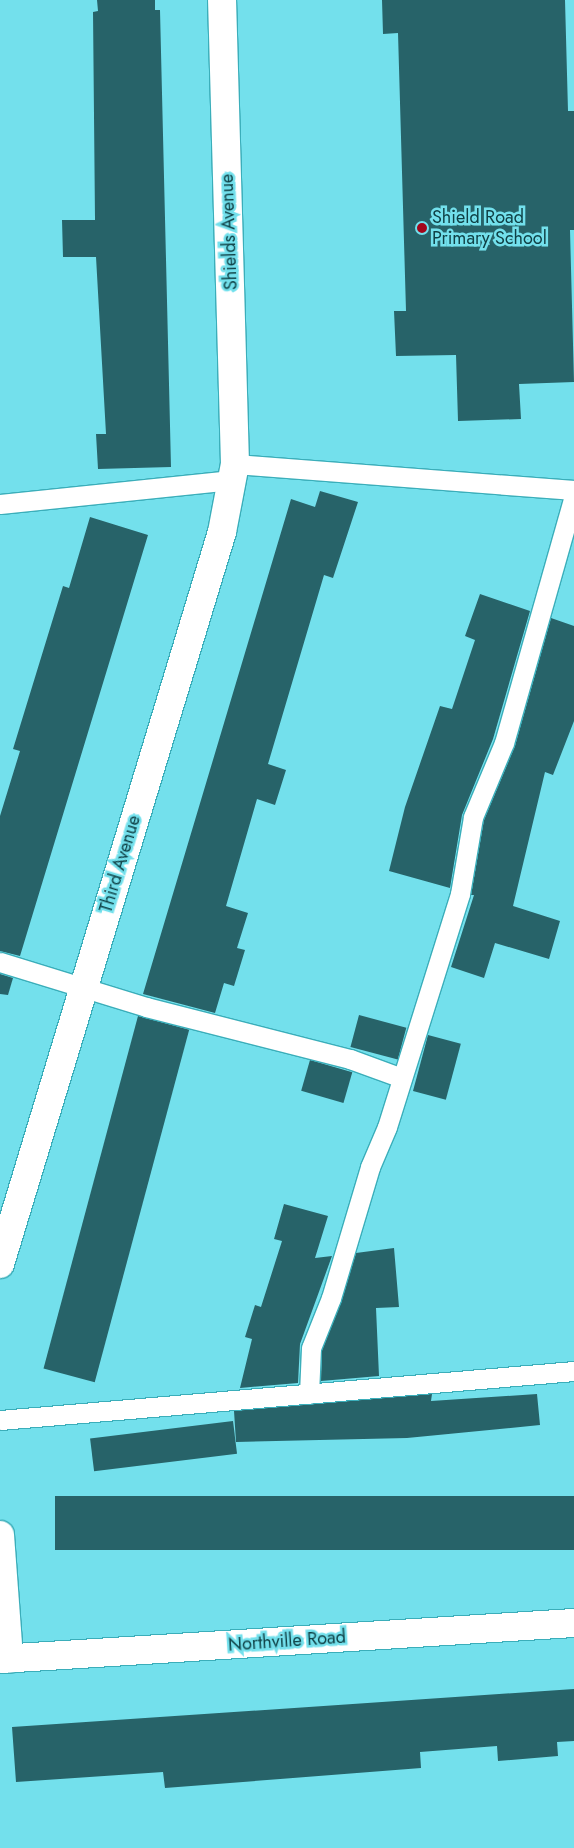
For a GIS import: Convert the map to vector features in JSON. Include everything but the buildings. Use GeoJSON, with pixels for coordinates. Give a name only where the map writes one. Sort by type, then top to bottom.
{"type":"FeatureCollection","features":[{"type":"Feature","properties":{"kind":"street","name":"Shields Avenue"},"geometry":{"type":"LineString","coordinates":[[222,0],[234,472]]}},
{"type":"Feature","properties":{"kind":"street","name":"Third Avenue"},"geometry":{"type":"LineString","coordinates":[[0,1264],[222,532],[234,472]]}},
{"type":"Feature","properties":{"kind":"street"},"geometry":{"type":"LineString","coordinates":[[0,1535],[5,1659]]}},
{"type":"Feature","properties":{"kind":"street","name":"Northville Road"},"geometry":{"type":"LineString","coordinates":[[5,1659],[574,1623]]}},
{"type":"Feature","properties":{"kind":"lane"},"geometry":{"type":"LineString","coordinates":[[0,504],[234,472],[574,490]]}},
{"type":"Feature","properties":{"kind":"lane"},"geometry":{"type":"LineString","coordinates":[[309,1394],[311,1348],[331,1298],[370,1168],[387,1128],[460,894],[473,818],[504,742],[574,496]]}},
{"type":"Feature","properties":{"kind":"lane"},"geometry":{"type":"LineString","coordinates":[[0,962],[83,987],[350,1060],[402,1078]]}},
{"type":"Feature","properties":{"kind":"lane"},"geometry":{"type":"LineString","coordinates":[[0,1420],[574,1371]]}},
{"type":"Feature","properties":{"kind":"place","name":"Shield Road Primary School"},"geometry":{"type":"Point","coordinates":[422,228]}}]}
